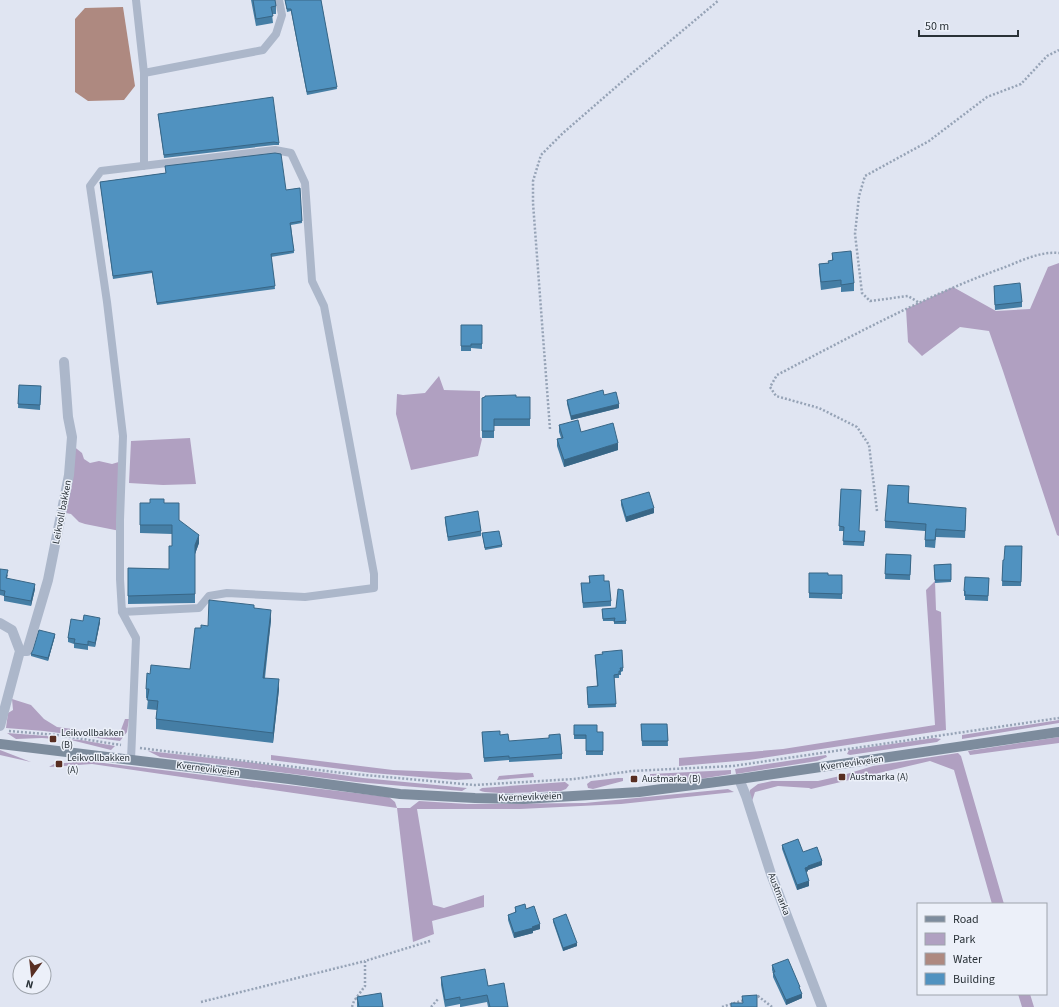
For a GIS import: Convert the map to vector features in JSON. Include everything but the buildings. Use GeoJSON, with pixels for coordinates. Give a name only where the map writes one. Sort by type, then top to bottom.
{"type":"FeatureCollection","features":[{"type":"Feature","properties":{"kind":"main road","name":"Kvernevikveien"},"geometry":{"type":"LineString","coordinates":[[0,744],[400,794],[524,799],[639,792],[739,779],[1059,732]]}},
{"type":"Feature","properties":{"kind":"street","name":"Leikvoll bakken"},"geometry":{"type":"LineString","coordinates":[[20,651],[27,651],[48,580],[69,475],[72,437],[68,417],[64,362]]}},
{"type":"Feature","properties":{"kind":"street"},"geometry":{"type":"LineString","coordinates":[[0,623],[12,630],[20,651],[4,728]]}},
{"type":"Feature","properties":{"kind":"street","name":"Austmarka"},"geometry":{"type":"LineString","coordinates":[[739,779],[746,796],[771,874],[822,1007]]}},
{"type":"Feature","properties":{"kind":"lane"},"geometry":{"type":"LineString","coordinates":[[136,0],[144,73],[144,166]]}},
{"type":"Feature","properties":{"kind":"lane"},"geometry":{"type":"LineString","coordinates":[[144,73],[263,50],[276,34],[282,15],[279,0]]}},
{"type":"Feature","properties":{"kind":"lane"},"geometry":{"type":"LineString","coordinates":[[122,612],[198,608],[209,596],[227,593],[305,597],[374,588],[374,574],[324,306],[312,281],[305,183],[291,153],[275,150],[102,171],[90,186],[107,302],[123,436],[120,520],[120,579],[122,612],[136,638],[132,760]]}},
{"type":"Feature","properties":{"kind":"path"},"geometry":{"type":"LineString","coordinates":[[550,429],[533,203],[533,181],[541,155],[574,123],[719,0]]}},
{"type":"Feature","properties":{"kind":"path"},"geometry":{"type":"LineString","coordinates":[[918,303],[908,296],[870,301],[862,294],[855,234],[859,196],[865,176],[929,141],[987,97],[1021,84],[1047,56],[1059,50]]}},
{"type":"Feature","properties":{"kind":"path"},"geometry":{"type":"LineString","coordinates":[[877,511],[869,444],[857,427],[820,408],[776,396],[770,387],[777,375],[918,303],[953,287],[1035,256],[1054,252],[1059,253]]}},
{"type":"Feature","properties":{"kind":"path"},"geometry":{"type":"LineString","coordinates":[[4,728],[132,747],[351,774],[474,785],[574,779],[632,771],[733,766],[1059,718]]}},
{"type":"Feature","properties":{"kind":"path"},"geometry":{"type":"LineString","coordinates":[[201,1002],[365,961],[430,941]]}},
{"type":"Feature","properties":{"kind":"path"},"geometry":{"type":"LineString","coordinates":[[352,1007],[354,1001],[365,986],[365,961]]}},
{"type":"Feature","properties":{"kind":"path"},"geometry":{"type":"LineString","coordinates":[[722,1007],[758,996],[772,1007]]}},
{"type":"Feature","properties":{"kind":"path"},"geometry":{"type":"LineString","coordinates":[[431,1007],[439,998]]}},
{"type":"Feature","properties":{"kind":"green space"},"geometry":{"type":"Polygon","coordinates":[[[1059,263],[1059,536],[1057,535],[989,331],[960,327],[922,356],[908,342],[906,309],[953,287],[996,311],[1030,309],[1048,267],[1059,263]]]}},
{"type":"Feature","properties":{"kind":"green space"},"geometry":{"type":"Polygon","coordinates":[[[439,376],[444,390],[480,391],[480,437],[482,439],[478,456],[411,470],[396,414],[397,394],[403,395],[425,393],[439,376]]]}},
{"type":"Feature","properties":{"kind":"green space"},"geometry":{"type":"Polygon","coordinates":[[[190,438],[196,484],[163,485],[129,483],[131,441],[190,438]]]}},
{"type":"Feature","properties":{"kind":"green space"},"geometry":{"type":"Polygon","coordinates":[[[72,445],[82,453],[84,459],[90,463],[99,461],[112,464],[122,461],[120,531],[85,524],[79,522],[71,514],[61,512],[72,445]]]}},
{"type":"Feature","properties":{"kind":"green space"},"geometry":{"type":"Polygon","coordinates":[[[935,581],[936,610],[941,612],[946,730],[749,760],[679,766],[679,758],[783,749],[935,725],[926,590],[935,581]]]}},
{"type":"Feature","properties":{"kind":"green space"},"geometry":{"type":"Polygon","coordinates":[[[12,699],[31,705],[44,719],[57,727],[119,735],[125,719],[129,719],[127,732],[120,741],[44,731],[6,728],[8,713],[13,710],[12,699]]]}},
{"type":"Feature","properties":{"kind":"green space"},"geometry":{"type":"Polygon","coordinates":[[[1059,720],[1059,723],[962,739],[962,735],[1059,720]]]}},
{"type":"Feature","properties":{"kind":"green space"},"geometry":{"type":"Polygon","coordinates":[[[7,733],[47,736],[56,739],[16,739],[7,733]]]}},
{"type":"Feature","properties":{"kind":"green space"},"geometry":{"type":"Polygon","coordinates":[[[1059,737],[1059,743],[970,755],[968,751],[1059,737]]]}},
{"type":"Feature","properties":{"kind":"green space"},"geometry":{"type":"Polygon","coordinates":[[[934,738],[941,739],[937,742],[850,755],[847,754],[849,750],[934,738]]]}},
{"type":"Feature","properties":{"kind":"green space"},"geometry":{"type":"Polygon","coordinates":[[[67,739],[81,740],[115,746],[111,750],[67,739]]]}},
{"type":"Feature","properties":{"kind":"green space"},"geometry":{"type":"Polygon","coordinates":[[[0,750],[31,762],[0,755],[0,750]]]}},
{"type":"Feature","properties":{"kind":"green space"},"geometry":{"type":"Polygon","coordinates":[[[148,751],[248,762],[363,778],[467,788],[462,791],[356,782],[160,757],[148,751]]]}},
{"type":"Feature","properties":{"kind":"green space"},"geometry":{"type":"Polygon","coordinates":[[[958,753],[961,756],[1004,903],[992,903],[954,770],[930,761],[811,789],[778,786],[755,792],[751,804],[749,796],[750,790],[758,784],[772,781],[818,781],[873,766],[958,753]]]}},
{"type":"Feature","properties":{"kind":"green space"},"geometry":{"type":"Polygon","coordinates":[[[271,755],[393,770],[469,773],[473,779],[456,780],[372,773],[271,760],[271,755]]]}},
{"type":"Feature","properties":{"kind":"green space"},"geometry":{"type":"Polygon","coordinates":[[[826,755],[827,757],[817,761],[736,774],[735,769],[826,755]]]}},
{"type":"Feature","properties":{"kind":"green space"},"geometry":{"type":"Polygon","coordinates":[[[87,761],[389,797],[395,802],[397,808],[92,764],[49,767],[54,764],[87,761]]]}},
{"type":"Feature","properties":{"kind":"green space"},"geometry":{"type":"Polygon","coordinates":[[[731,770],[731,774],[693,780],[650,778],[650,774],[731,770]]]}},
{"type":"Feature","properties":{"kind":"green space"},"geometry":{"type":"Polygon","coordinates":[[[533,773],[534,777],[497,780],[499,776],[533,773]]]}},
{"type":"Feature","properties":{"kind":"green space"},"geometry":{"type":"Polygon","coordinates":[[[623,778],[623,781],[593,789],[588,788],[587,784],[591,781],[623,778]]]}},
{"type":"Feature","properties":{"kind":"green space"},"geometry":{"type":"Polygon","coordinates":[[[565,782],[569,785],[566,789],[561,791],[493,793],[479,790],[482,788],[565,782]]]}},
{"type":"Feature","properties":{"kind":"green space"},"geometry":{"type":"Polygon","coordinates":[[[728,789],[734,792],[621,804],[520,809],[417,809],[433,905],[444,908],[484,895],[484,907],[432,921],[434,934],[413,942],[397,808],[410,808],[419,801],[467,804],[585,803],[728,789]]]}},
{"type":"Feature","properties":{"kind":"green space"},"geometry":{"type":"Polygon","coordinates":[[[1018,995],[1030,995],[1034,1007],[1022,1007],[1018,995]]]}},
{"type":"Feature","properties":{"kind":"water"},"geometry":{"type":"Polygon","coordinates":[[[123,7],[135,86],[124,100],[88,101],[75,92],[75,19],[85,8],[123,7]]]}},
{"type":"Feature","properties":{"kind":"place","name":"Leikvollbakken (B)"},"geometry":{"type":"Point","coordinates":[53,739]}},
{"type":"Feature","properties":{"kind":"place","name":"Leikvollbakken (A)"},"geometry":{"type":"Point","coordinates":[59,764]}},
{"type":"Feature","properties":{"kind":"place","name":"Austmarka (A)"},"geometry":{"type":"Point","coordinates":[842,777]}},
{"type":"Feature","properties":{"kind":"place","name":"Austmarka (B)"},"geometry":{"type":"Point","coordinates":[634,779]}}]}
